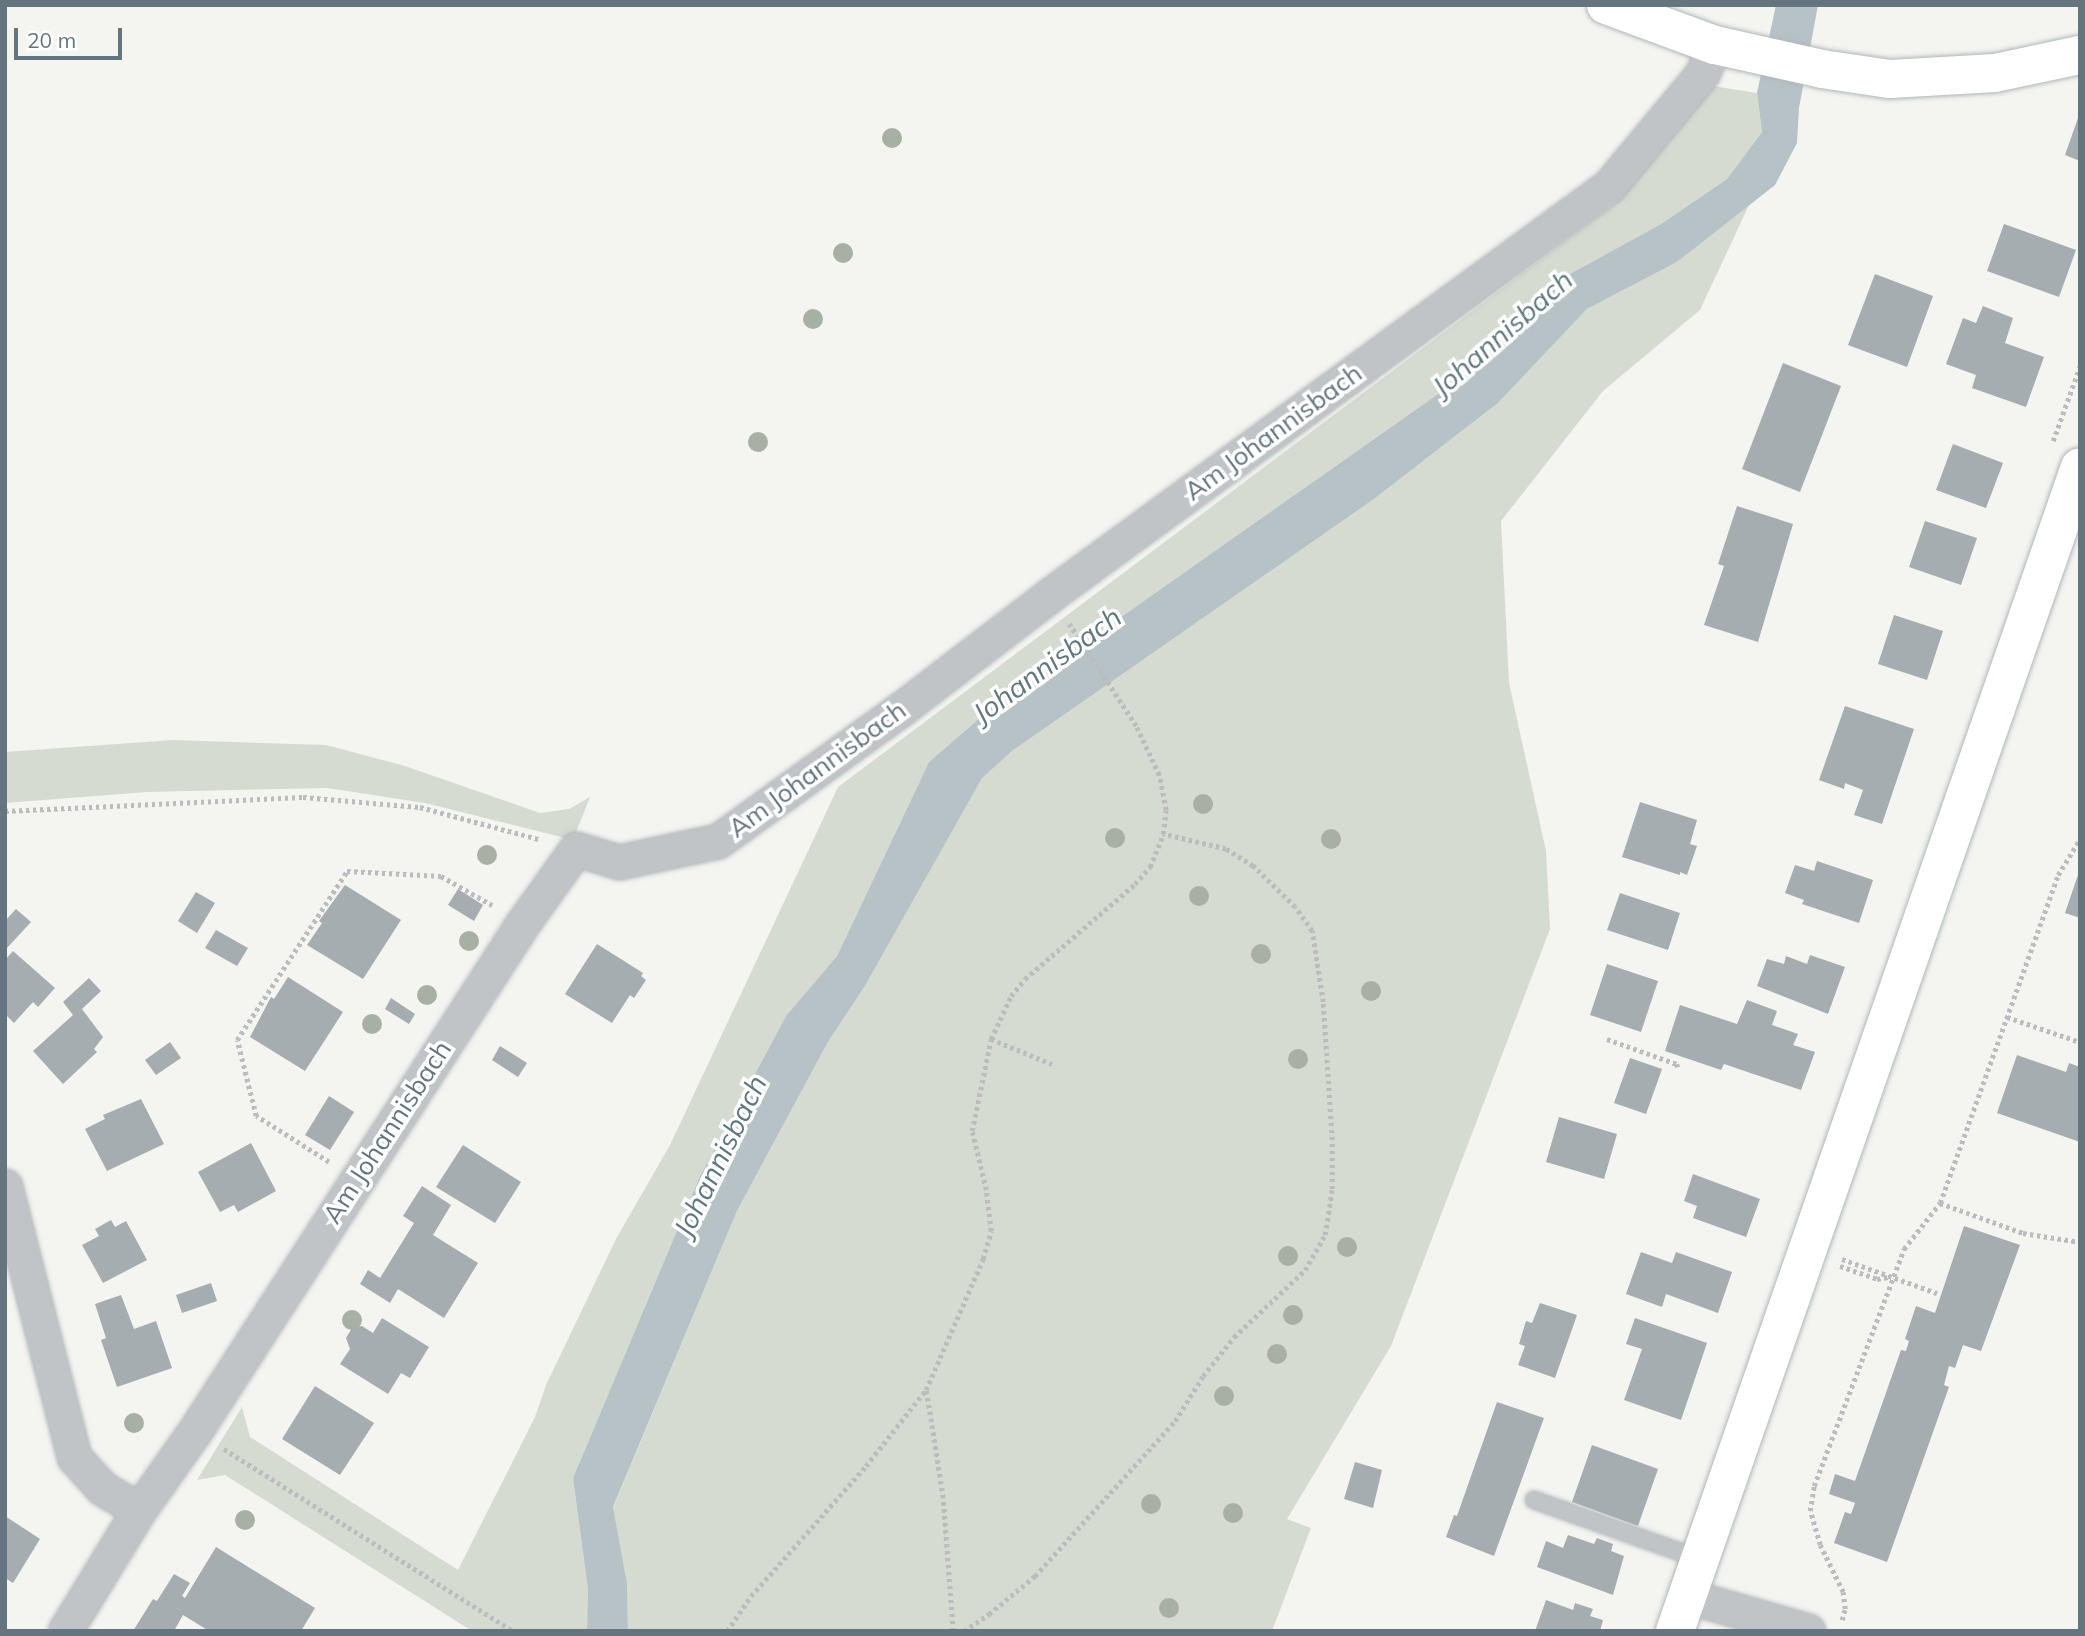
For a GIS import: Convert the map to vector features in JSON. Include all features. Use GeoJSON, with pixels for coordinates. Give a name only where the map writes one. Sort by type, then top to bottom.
{"type":"FeatureCollection","features":[{"type":"Feature","properties":{"kind":"main road"},"geometry":{"type":"LineString","coordinates":[[1606,5],[1715,45],[1822,69],[1890,79],[1995,73],[2080,55]]}},
{"type":"Feature","properties":{"kind":"main road"},"geometry":{"type":"LineString","coordinates":[[1681,1613],[2080,467]]}},
{"type":"Feature","properties":{"kind":"street","name":"Am Johannisbach"},"geometry":{"type":"LineString","coordinates":[[65,1631],[139,1510],[195,1431],[523,923],[576,849],[619,862],[718,841],[1609,186],[1702,74],[1715,45]]}},
{"type":"Feature","properties":{"kind":"street"},"geometry":{"type":"LineString","coordinates":[[5,1186],[11,1239],[74,1457],[102,1488],[139,1510]]}},
{"type":"Feature","properties":{"kind":"street"},"geometry":{"type":"LineString","coordinates":[[1681,1613],[1808,1631]]}},
{"type":"Feature","properties":{"kind":"lane"},"geometry":{"type":"LineString","coordinates":[[1534,1500],[1700,1559]]}},
{"type":"Feature","properties":{"kind":"path"},"geometry":{"type":"LineString","coordinates":[[727,1631],[751,1596],[858,1475],[926,1391],[983,1259],[991,1231],[986,1190],[972,1131],[991,1039],[1012,996],[1025,979],[1135,884],[1150,867],[1163,834],[1166,810],[1159,775],[1136,726],[1070,625]]}},
{"type":"Feature","properties":{"kind":"path"},"geometry":{"type":"LineString","coordinates":[[5,811],[303,797],[420,807],[576,849]]}},
{"type":"Feature","properties":{"kind":"path"},"geometry":{"type":"LineString","coordinates":[[964,1631],[1035,1576],[1175,1421],[1203,1376],[1234,1337],[1305,1270],[1325,1235],[1332,1189],[1332,1140],[1323,1002],[1312,931],[1295,907],[1254,866],[1226,849],[1163,834]]}},
{"type":"Feature","properties":{"kind":"path"},"geometry":{"type":"LineString","coordinates":[[1839,1631],[1845,1609],[1843,1592],[1820,1545],[1810,1511],[1814,1486],[1891,1276],[1904,1249],[1940,1203],[2058,875],[2080,839]]}},
{"type":"Feature","properties":{"kind":"path"},"geometry":{"type":"LineString","coordinates":[[357,1179],[257,1116],[237,1040],[347,870],[441,876],[523,923]]}},
{"type":"Feature","properties":{"kind":"path"},"geometry":{"type":"LineString","coordinates":[[2007,1017],[2080,1042]]}},
{"type":"Feature","properties":{"kind":"path"},"geometry":{"type":"LineString","coordinates":[[991,1039],[1052,1064]]}},
{"type":"Feature","properties":{"kind":"path"},"geometry":{"type":"LineString","coordinates":[[1607,1040],[1677,1064],[1678,1067]]}},
{"type":"Feature","properties":{"kind":"path"},"geometry":{"type":"LineString","coordinates":[[1940,1203],[2023,1233],[2080,1242]]}},
{"type":"Feature","properties":{"kind":"path"},"geometry":{"type":"LineString","coordinates":[[1891,1276],[1877,1279],[1841,1267],[1834,1256],[1891,1276],[1937,1293]]}},
{"type":"Feature","properties":{"kind":"path"},"geometry":{"type":"LineString","coordinates":[[926,1391],[943,1498],[953,1631]]}},
{"type":"Feature","properties":{"kind":"path"},"geometry":{"type":"LineString","coordinates":[[195,1431],[513,1631]]}},
{"type":"Feature","properties":{"kind":"shaded area"},"geometry":{"type":"Polygon","coordinates":[[[1706,85],[1757,93],[1762,132],[1727,179],[1661,224],[1568,275],[1465,375],[989,710],[929,762],[837,956],[786,1016],[700,1176],[573,1478],[588,1590],[587,1631],[472,1631],[225,1475],[197,1480],[242,1407],[250,1437],[458,1570],[535,1417],[546,1385],[616,1239],[670,1145],[838,787],[1615,204],[1706,85]]]}},
{"type":"Feature","properties":{"kind":"shaded area"},"geometry":{"type":"Polygon","coordinates":[[[1750,203],[1700,310],[1603,391],[1501,521],[1509,683],[1546,851],[1550,929],[1391,1346],[1287,1519],[1311,1528],[1272,1631],[628,1631],[627,1583],[613,1508],[737,1211],[828,1042],[865,986],[982,777],[1012,751],[1374,499],[1498,403],[1587,309],[1677,262],[1750,203]]]}},
{"type":"Feature","properties":{"kind":"shaded area"},"geometry":{"type":"Polygon","coordinates":[[[173,740],[326,745],[405,766],[540,813],[569,809],[590,797],[573,840],[425,803],[327,788],[147,792],[5,803],[5,752],[173,740]]]}},
{"type":"Feature","properties":{"kind":"water","name":"Johannisbach"},"geometry":{"type":"Polygon","coordinates":[[[1776,5],[1818,5],[1799,108],[1797,143],[1775,185],[1677,262],[1587,309],[1498,403],[1374,499],[1012,751],[982,778],[865,986],[828,1042],[737,1211],[613,1507],[627,1583],[628,1631],[587,1631],[588,1590],[573,1478],[700,1176],[786,1016],[837,956],[929,762],[989,710],[1465,375],[1568,275],[1661,224],[1727,179],[1762,132],[1757,93],[1776,5]]]}},
{"type":"Feature","properties":{"kind":"building"},"geometry":{"type":"Polygon","coordinates":[[[2080,115],[2080,161],[2065,155],[2080,115]]]}},
{"type":"Feature","properties":{"kind":"building"},"geometry":{"type":"Polygon","coordinates":[[[2004,224],[2076,250],[2059,297],[1987,271],[2004,224]]]}},
{"type":"Feature","properties":{"kind":"building"},"geometry":{"type":"Polygon","coordinates":[[[1875,274],[1933,296],[1907,367],[1848,345],[1875,274]]]}},
{"type":"Feature","properties":{"kind":"building"},"geometry":{"type":"Polygon","coordinates":[[[1983,306],[2013,318],[2005,343],[2044,357],[2026,407],[1972,388],[1976,375],[1946,364],[1963,318],[1976,323],[1983,306]]]}},
{"type":"Feature","properties":{"kind":"building"},"geometry":{"type":"Polygon","coordinates":[[[1783,363],[1841,386],[1800,492],[1742,469],[1783,363]]]}},
{"type":"Feature","properties":{"kind":"building"},"geometry":{"type":"Polygon","coordinates":[[[1953,444],[2003,463],[1986,508],[1936,490],[1953,444]]]}},
{"type":"Feature","properties":{"kind":"building"},"geometry":{"type":"Polygon","coordinates":[[[1737,506],[1793,524],[1758,642],[1704,625],[1724,566],[1718,564],[1737,506]]]}},
{"type":"Feature","properties":{"kind":"building"},"geometry":{"type":"Polygon","coordinates":[[[1925,521],[1977,538],[1961,585],[1909,567],[1925,521]]]}},
{"type":"Feature","properties":{"kind":"building"},"geometry":{"type":"Polygon","coordinates":[[[1894,615],[1943,631],[1927,680],[1878,664],[1894,615]]]}},
{"type":"Feature","properties":{"kind":"building"},"geometry":{"type":"Polygon","coordinates":[[[1845,706],[1914,729],[1882,824],[1854,815],[1863,790],[1845,783],[1844,789],[1819,780],[1845,706]]]}},
{"type":"Feature","properties":{"kind":"building"},"geometry":{"type":"Polygon","coordinates":[[[1640,802],[1697,820],[1690,844],[1697,846],[1687,875],[1622,857],[1640,802]]]}},
{"type":"Feature","properties":{"kind":"building"},"geometry":{"type":"Polygon","coordinates":[[[1817,861],[1873,880],[1859,923],[1802,904],[1804,900],[1785,893],[1795,865],[1814,871],[1817,861]]]}},
{"type":"Feature","properties":{"kind":"building"},"geometry":{"type":"Polygon","coordinates":[[[2080,872],[2080,918],[2065,913],[2080,872]]]}},
{"type":"Feature","properties":{"kind":"building"},"geometry":{"type":"Polygon","coordinates":[[[345,885],[401,920],[363,979],[307,945],[322,923],[319,921],[345,885]]]}},
{"type":"Feature","properties":{"kind":"building"},"geometry":{"type":"Polygon","coordinates":[[[458,889],[483,905],[474,921],[448,905],[458,889]]]}},
{"type":"Feature","properties":{"kind":"building"},"geometry":{"type":"Polygon","coordinates":[[[196,892],[215,903],[197,933],[178,921],[196,892]]]}},
{"type":"Feature","properties":{"kind":"building"},"geometry":{"type":"Polygon","coordinates":[[[1620,893],[1680,913],[1668,950],[1607,930],[1620,893]]]}},
{"type":"Feature","properties":{"kind":"building"},"geometry":{"type":"Polygon","coordinates":[[[16,909],[31,922],[7,948],[5,921],[16,909]]]}},
{"type":"Feature","properties":{"kind":"building"},"geometry":{"type":"Polygon","coordinates":[[[216,930],[248,948],[237,966],[205,948],[216,930]]]}},
{"type":"Feature","properties":{"kind":"building"},"geometry":{"type":"Polygon","coordinates":[[[597,944],[643,973],[641,976],[646,980],[634,998],[630,995],[612,1023],[565,994],[597,944]]]}},
{"type":"Feature","properties":{"kind":"building"},"geometry":{"type":"Polygon","coordinates":[[[13,951],[55,988],[38,1007],[33,1002],[14,1023],[5,1014],[5,960],[13,951]]]}},
{"type":"Feature","properties":{"kind":"building"},"geometry":{"type":"Polygon","coordinates":[[[1810,955],[1845,967],[1828,1014],[1757,986],[1767,959],[1784,964],[1786,956],[1807,964],[1810,955]]]}},
{"type":"Feature","properties":{"kind":"building"},"geometry":{"type":"Polygon","coordinates":[[[1607,964],[1658,981],[1641,1032],[1590,1015],[1607,964]]]}},
{"type":"Feature","properties":{"kind":"building"},"geometry":{"type":"Polygon","coordinates":[[[288,977],[343,1012],[305,1071],[250,1037],[271,997],[274,999],[288,977]]]}},
{"type":"Feature","properties":{"kind":"building"},"geometry":{"type":"Polygon","coordinates":[[[89,978],[101,991],[82,1009],[103,1037],[94,1049],[97,1052],[63,1084],[33,1051],[73,1015],[63,1002],[89,978]]]}},
{"type":"Feature","properties":{"kind":"building"},"geometry":{"type":"Polygon","coordinates":[[[391,998],[415,1014],[409,1024],[385,1009],[391,998]]]}},
{"type":"Feature","properties":{"kind":"building"},"geometry":{"type":"Polygon","coordinates":[[[1747,1000],[1777,1011],[1772,1025],[1798,1034],[1793,1045],[1815,1052],[1801,1090],[1724,1064],[1721,1070],[1665,1051],[1680,1005],[1737,1024],[1747,1000]]]}},
{"type":"Feature","properties":{"kind":"building"},"geometry":{"type":"Polygon","coordinates":[[[170,1042],[181,1058],[156,1075],[145,1060],[170,1042]]]}},
{"type":"Feature","properties":{"kind":"building"},"geometry":{"type":"Polygon","coordinates":[[[500,1046],[527,1063],[518,1077],[492,1060],[500,1046]]]}},
{"type":"Feature","properties":{"kind":"building"},"geometry":{"type":"Polygon","coordinates":[[[2017,1055],[2066,1072],[2069,1063],[2080,1067],[2080,1142],[1997,1113],[2017,1055]]]}},
{"type":"Feature","properties":{"kind":"building"},"geometry":{"type":"Polygon","coordinates":[[[1630,1058],[1662,1069],[1646,1114],[1614,1103],[1630,1058]]]}},
{"type":"Feature","properties":{"kind":"building"},"geometry":{"type":"Polygon","coordinates":[[[329,1096],[354,1112],[330,1150],[305,1135],[329,1096]]]}},
{"type":"Feature","properties":{"kind":"building"},"geometry":{"type":"Polygon","coordinates":[[[141,1099],[164,1144],[107,1171],[85,1129],[105,1119],[103,1115],[141,1099]]]}},
{"type":"Feature","properties":{"kind":"building"},"geometry":{"type":"Polygon","coordinates":[[[1559,1117],[1617,1134],[1604,1179],[1546,1162],[1559,1117]]]}},
{"type":"Feature","properties":{"kind":"building"},"geometry":{"type":"Polygon","coordinates":[[[251,1143],[276,1191],[238,1212],[234,1205],[220,1212],[198,1172],[251,1143]]]}},
{"type":"Feature","properties":{"kind":"building"},"geometry":{"type":"Polygon","coordinates":[[[463,1145],[521,1182],[495,1223],[436,1187],[463,1145]]]}},
{"type":"Feature","properties":{"kind":"building"},"geometry":{"type":"Polygon","coordinates":[[[1693,1174],[1760,1199],[1746,1237],[1693,1218],[1697,1206],[1684,1201],[1693,1174]]]}},
{"type":"Feature","properties":{"kind":"building"},"geometry":{"type":"Polygon","coordinates":[[[422,1186],[451,1205],[433,1235],[478,1263],[444,1318],[398,1289],[390,1303],[360,1284],[368,1270],[380,1278],[414,1223],[403,1216],[422,1186]]]}},
{"type":"Feature","properties":{"kind":"building"},"geometry":{"type":"Polygon","coordinates":[[[111,1220],[115,1227],[126,1221],[147,1260],[103,1283],[82,1245],[99,1236],[95,1229],[111,1220]]]}},
{"type":"Feature","properties":{"kind":"building"},"geometry":{"type":"Polygon","coordinates":[[[1964,1226],[2020,1245],[1981,1351],[1963,1345],[1955,1368],[1949,1366],[1944,1385],[1949,1387],[1887,1562],[1834,1543],[1845,1512],[1851,1514],[1855,1503],[1829,1494],[1835,1474],[1855,1481],[1901,1350],[1906,1351],[1909,1341],[1905,1339],[1916,1306],[1935,1313],[1964,1226]]]}},
{"type":"Feature","properties":{"kind":"building"},"geometry":{"type":"Polygon","coordinates":[[[1641,1252],[1672,1263],[1676,1252],[1732,1272],[1718,1313],[1666,1294],[1662,1307],[1626,1294],[1641,1252]]]}},
{"type":"Feature","properties":{"kind":"building"},"geometry":{"type":"Polygon","coordinates":[[[211,1283],[217,1301],[182,1313],[176,1295],[211,1283]]]}},
{"type":"Feature","properties":{"kind":"building"},"geometry":{"type":"Polygon","coordinates":[[[121,1295],[134,1329],[156,1321],[172,1368],[117,1387],[101,1340],[106,1338],[95,1304],[121,1295]]]}},
{"type":"Feature","properties":{"kind":"building"},"geometry":{"type":"Polygon","coordinates":[[[1540,1303],[1577,1315],[1555,1378],[1518,1365],[1525,1346],[1519,1344],[1526,1321],[1532,1323],[1540,1303]]]}},
{"type":"Feature","properties":{"kind":"building"},"geometry":{"type":"Polygon","coordinates":[[[382,1318],[429,1347],[410,1378],[401,1373],[388,1394],[340,1364],[350,1349],[346,1338],[352,1328],[362,1326],[373,1333],[382,1318]]]}},
{"type":"Feature","properties":{"kind":"building"},"geometry":{"type":"Polygon","coordinates":[[[1635,1318],[1707,1343],[1681,1420],[1624,1400],[1642,1349],[1626,1344],[1635,1318]]]}},
{"type":"Feature","properties":{"kind":"building"},"geometry":{"type":"Polygon","coordinates":[[[315,1386],[374,1423],[340,1475],[282,1439],[315,1386]]]}},
{"type":"Feature","properties":{"kind":"building"},"geometry":{"type":"Polygon","coordinates":[[[1497,1402],[1544,1418],[1494,1556],[1446,1537],[1454,1515],[1457,1516],[1497,1402]]]}},
{"type":"Feature","properties":{"kind":"building"},"geometry":{"type":"Polygon","coordinates":[[[1592,1445],[1658,1469],[1638,1526],[1572,1502],[1592,1445]]]}},
{"type":"Feature","properties":{"kind":"building"},"geometry":{"type":"Polygon","coordinates":[[[1355,1462],[1382,1470],[1373,1508],[1344,1499],[1355,1462]]]}},
{"type":"Feature","properties":{"kind":"building"},"geometry":{"type":"Polygon","coordinates":[[[5,1516],[40,1539],[13,1583],[5,1578],[5,1516]]]}},
{"type":"Feature","properties":{"kind":"building"},"geometry":{"type":"Polygon","coordinates":[[[1568,1535],[1594,1544],[1597,1538],[1613,1544],[1611,1551],[1624,1556],[1613,1595],[1537,1567],[1546,1541],[1563,1548],[1568,1535]]]}},
{"type":"Feature","properties":{"kind":"building"},"geometry":{"type":"Polygon","coordinates":[[[216,1547],[315,1608],[301,1631],[209,1631],[183,1615],[174,1631],[133,1631],[153,1599],[157,1601],[174,1574],[190,1583],[182,1596],[185,1598],[216,1547]]]}},
{"type":"Feature","properties":{"kind":"building"},"geometry":{"type":"Polygon","coordinates":[[[1546,1600],[1573,1610],[1575,1603],[1593,1609],[1590,1616],[1603,1620],[1600,1631],[1535,1631],[1546,1600]]]}}]}
